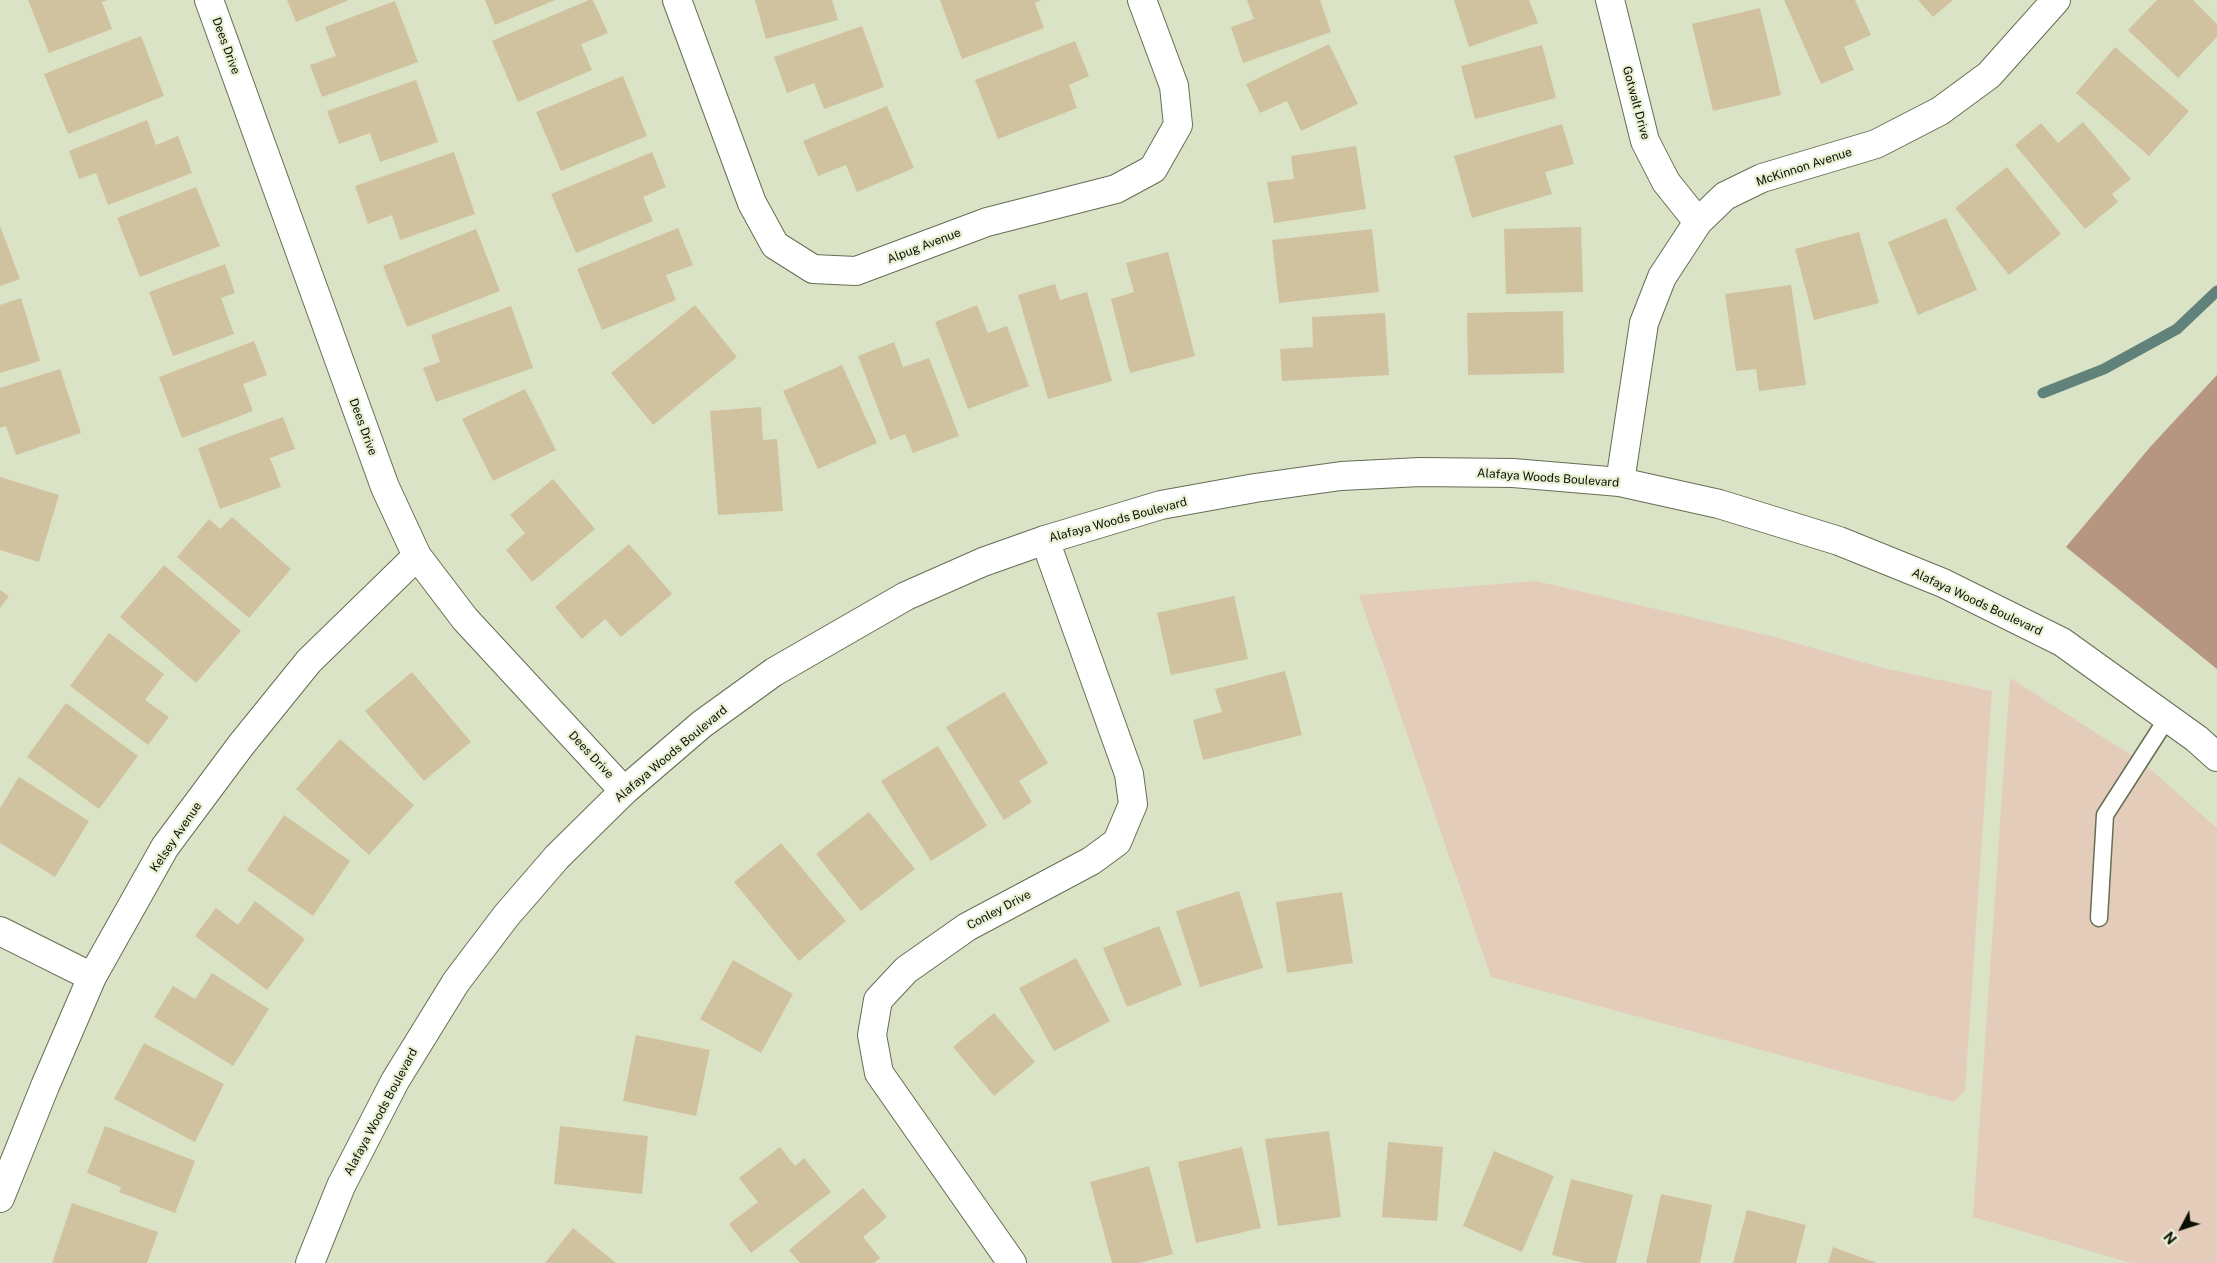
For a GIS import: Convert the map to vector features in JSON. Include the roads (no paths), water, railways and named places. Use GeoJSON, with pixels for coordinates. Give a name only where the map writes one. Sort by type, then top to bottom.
{"type":"FeatureCollection","features":[{"type":"Feature","properties":{"kind":"street","name":"Dees Drive"},"geometry":{"type":"LineString","coordinates":[[209,0],[385,487],[417,556],[465,619],[624,791]]}},
{"type":"Feature","properties":{"kind":"street","name":"Alpug Avenue"},"geometry":{"type":"LineString","coordinates":[[677,0],[752,203],[775,245],[813,268],[856,271],[987,222],[1116,189],[1153,169],[1178,125],[1174,86],[1142,0]]}},
{"type":"Feature","properties":{"kind":"street","name":"Gotwalt Drive"},"geometry":{"type":"LineString","coordinates":[[1610,0],[1644,141],[1666,182],[1698,222]]}},
{"type":"Feature","properties":{"kind":"street","name":"McKinnon Avenue"},"geometry":{"type":"LineString","coordinates":[[1620,482],[1644,323],[1662,277],[1698,222],[1725,196],[1762,178],[1876,144],[1940,111],[1989,75],[2056,0]]}},
{"type":"Feature","properties":{"kind":"street","name":"Alafaya Woods Boulevard"},"geometry":{"type":"LineString","coordinates":[[310,1263],[341,1186],[395,1081],[456,982],[506,916],[558,857],[624,791],[702,724],[774,672],[906,596],[984,562],[1045,540],[1161,506],[1255,488],[1341,476],[1420,472],[1513,473],[1620,482],[1720,504],[1821,536],[1943,582],[2062,642],[2168,717],[2217,757]]}},
{"type":"Feature","properties":{"kind":"street","name":"Conley Drive"},"geometry":{"type":"LineString","coordinates":[[1012,1263],[879,1073],[872,1034],[878,1000],[906,970],[967,927],[1091,861],[1117,842],[1133,804],[1130,774],[1045,540]]}},
{"type":"Feature","properties":{"kind":"street","name":"Kelsey Avenue"},"geometry":{"type":"LineString","coordinates":[[0,1198],[92,977],[166,847],[241,745],[309,661],[417,556]]}},
{"type":"Feature","properties":{"kind":"street"},"geometry":{"type":"LineString","coordinates":[[0,931],[92,977]]}},
{"type":"Feature","properties":{"kind":"lane"},"geometry":{"type":"LineString","coordinates":[[2099,918],[2105,815],[2168,717]]}},
{"type":"Feature","properties":{"kind":"waterway"},"geometry":{"type":"LineString","coordinates":[[2043,393],[2104,369],[2177,329],[2217,291]]}}]}
